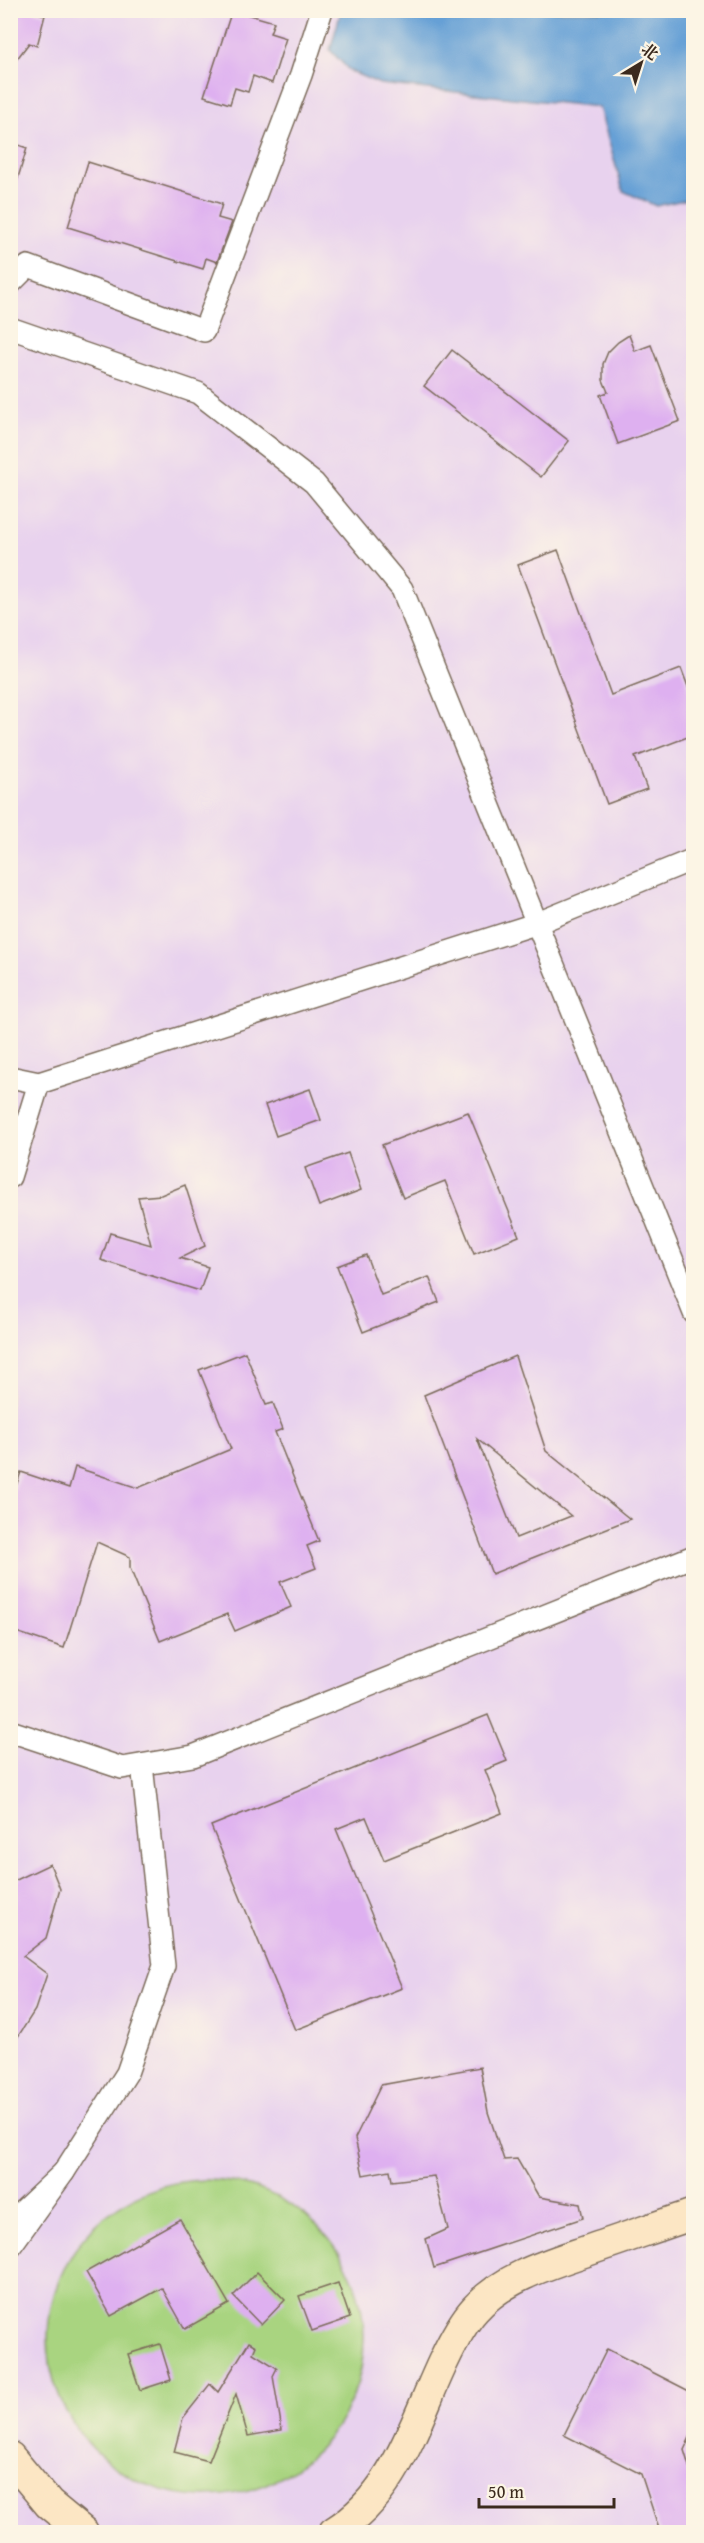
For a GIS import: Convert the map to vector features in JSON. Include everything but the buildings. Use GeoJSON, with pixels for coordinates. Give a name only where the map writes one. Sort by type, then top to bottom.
{"type":"FeatureCollection","features":[{"type":"Feature","properties":{"kind":"main road"},"geometry":{"type":"LineString","coordinates":[[364,2532],[381,2490],[405,2451],[453,2343],[474,2310],[503,2286],[531,2271],[693,2214]]}},
{"type":"Feature","properties":{"kind":"main road"},"geometry":{"type":"LineString","coordinates":[[10,2457],[49,2504],[83,2532]]}},
{"type":"Feature","properties":{"kind":"main road"},"geometry":{"type":"LineString","coordinates":[[334,2532],[348,2524],[381,2490]]}},
{"type":"Feature","properties":{"kind":"street"},"geometry":{"type":"LineString","coordinates":[[10,284],[28,266],[204,331],[301,75],[322,10]]}},
{"type":"Feature","properties":{"kind":"street"},"geometry":{"type":"LineString","coordinates":[[10,328],[198,393],[314,483],[402,589],[693,1313]]}},
{"type":"Feature","properties":{"kind":"street"},"geometry":{"type":"LineString","coordinates":[[10,1077],[39,1083],[535,924],[693,859]]}},
{"type":"Feature","properties":{"kind":"street"},"geometry":{"type":"LineString","coordinates":[[10,1177],[39,1083]]}},
{"type":"Feature","properties":{"kind":"street"},"geometry":{"type":"LineString","coordinates":[[10,1731],[122,1768],[193,1756],[693,1556]]}},
{"type":"Feature","properties":{"kind":"street"},"geometry":{"type":"LineString","coordinates":[[10,2247],[64,2172],[127,2073],[164,1966],[142,1765]]}},
{"type":"Feature","properties":{"kind":"street"},"geometry":{"type":"LineString","coordinates":[[10,2223],[64,2172]]}},
{"type":"Feature","properties":{"kind":"shaded area"},"geometry":{"type":"Polygon","coordinates":[[[11,11],[693,11],[693,2532],[11,2532],[11,11]]]}},
{"type":"Feature","properties":{"kind":"green space"},"geometry":{"type":"Polygon","coordinates":[[[206,2180],[237,2183],[266,2192],[294,2207],[318,2226],[337,2250],[352,2278],[361,2307],[364,2338],[361,2369],[352,2398],[337,2426],[318,2450],[294,2469],[266,2484],[237,2493],[206,2496],[175,2493],[146,2484],[118,2469],[94,2450],[75,2426],[60,2398],[51,2369],[48,2338],[51,2307],[60,2278],[75,2250],[94,2226],[118,2207],[146,2192],[175,2183],[206,2180]]]}},
{"type":"Feature","properties":{"kind":"water"},"geometry":{"type":"Polygon","coordinates":[[[341,11],[693,11],[693,198],[656,206],[623,191],[599,107],[380,84],[350,71],[330,50],[341,11]]]}}]}
